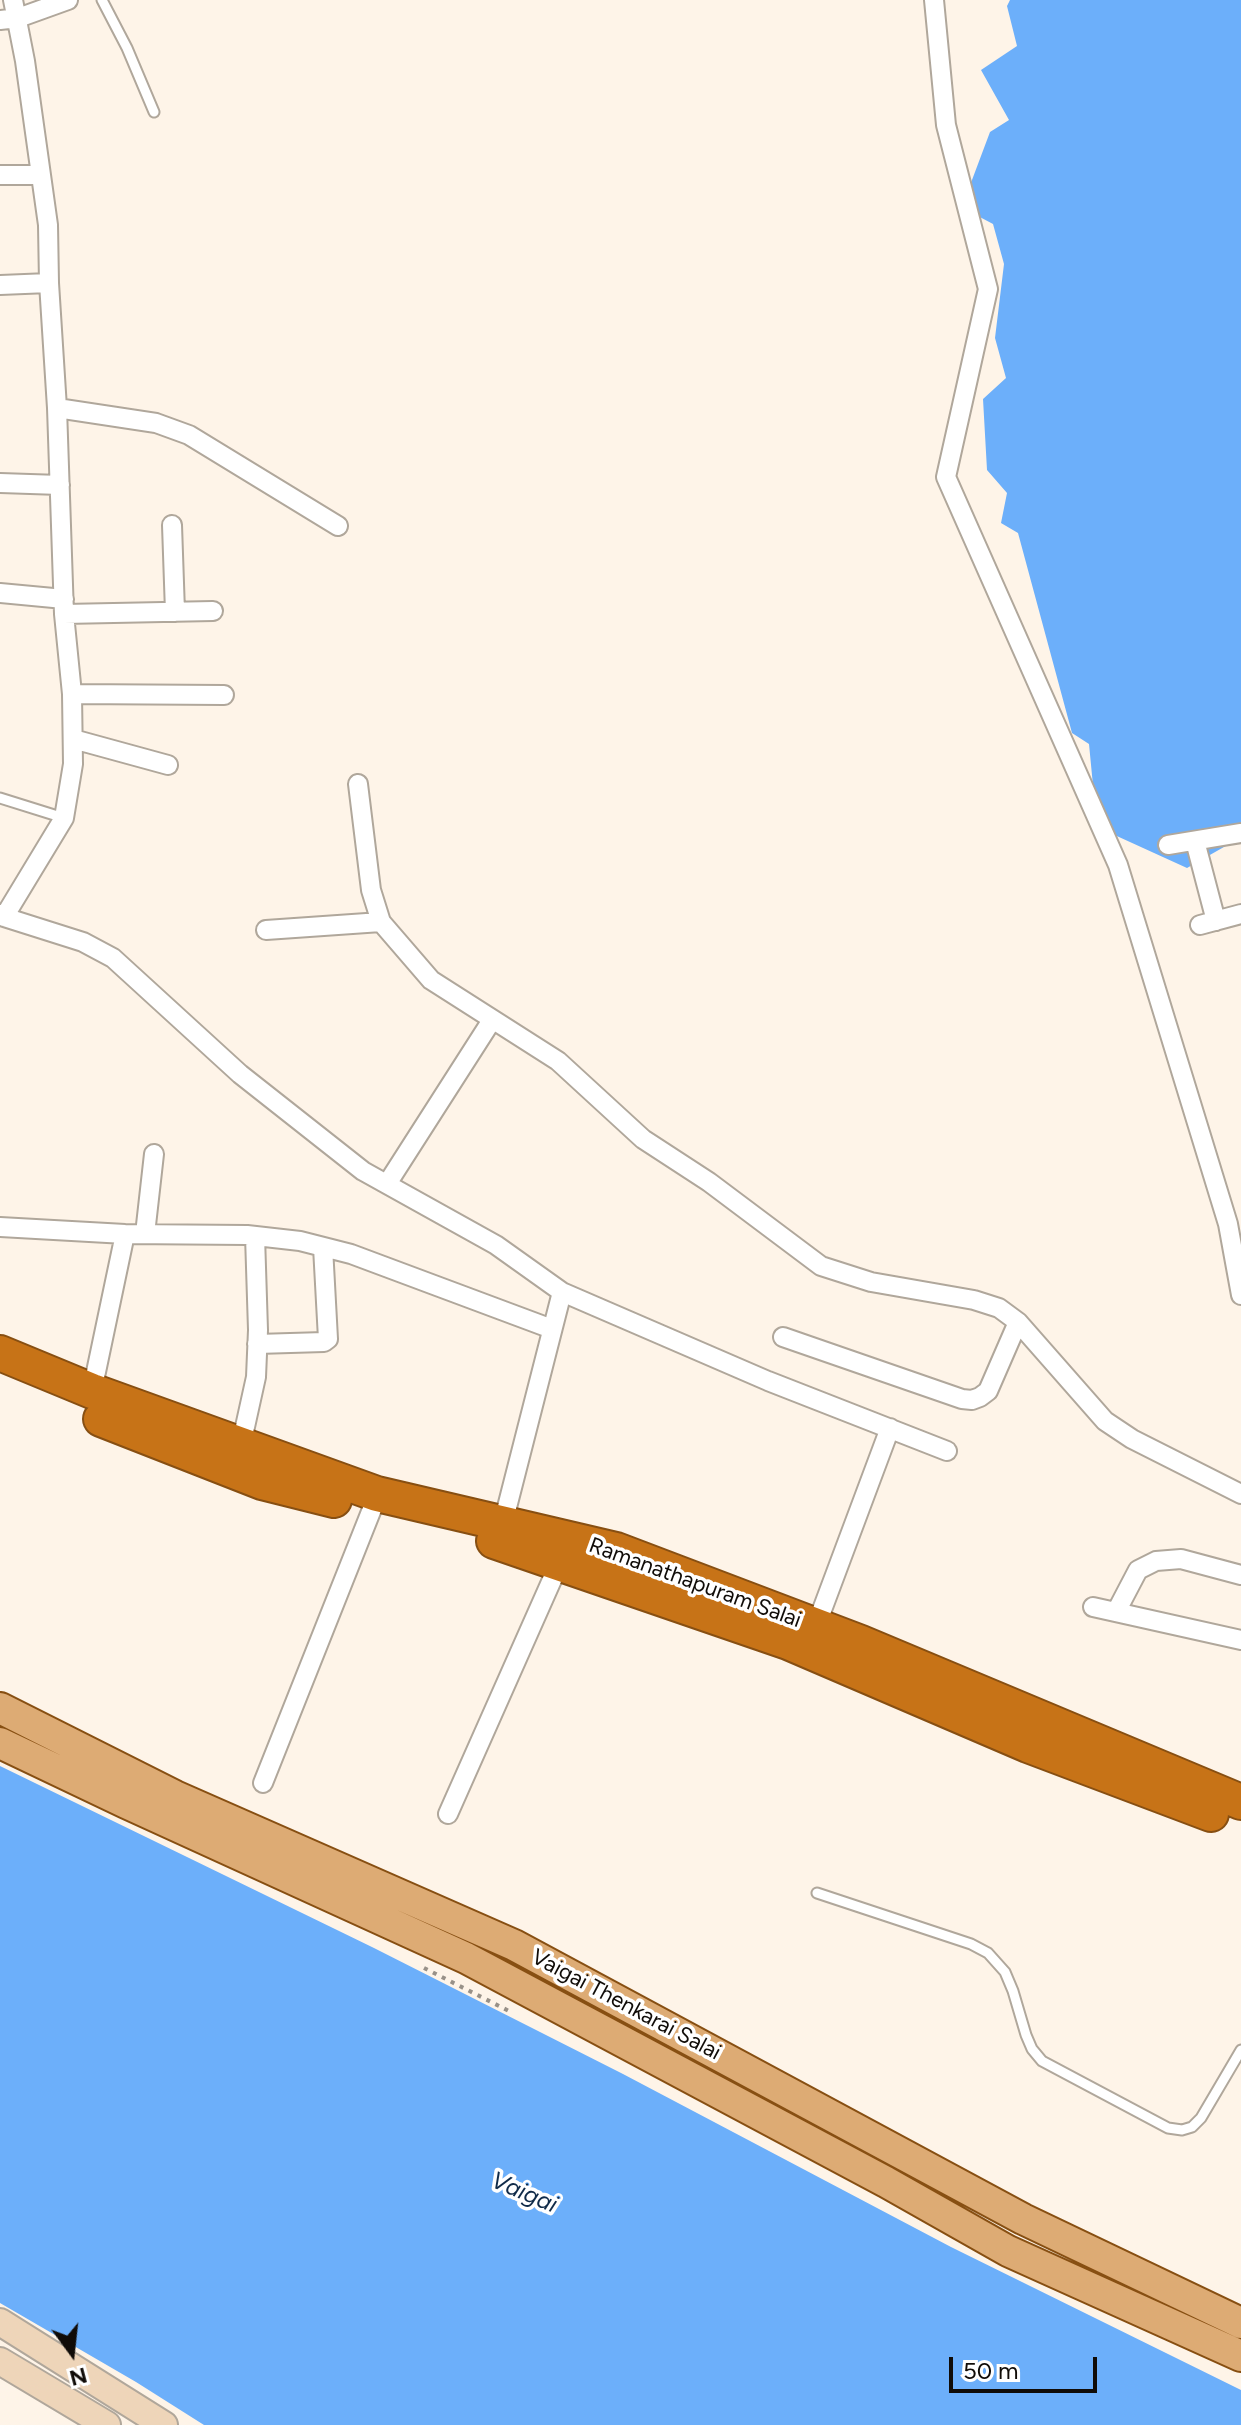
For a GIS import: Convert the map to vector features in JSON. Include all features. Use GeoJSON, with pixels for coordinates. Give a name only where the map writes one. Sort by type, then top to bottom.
{"type":"FeatureCollection","features":[{"type":"Feature","properties":{"kind":"highway","name":"Ramanathapuram Salai"},"geometry":{"type":"LineString","coordinates":[[0,1353],[92,1391],[377,1494],[616,1550],[816,1626],[1241,1802]]}},
{"type":"Feature","properties":{"kind":"highway","name":"Ramanathapuram Salai"},"geometry":{"type":"LineString","coordinates":[[0,1379],[262,1482],[472,1534],[788,1642],[1028,1745],[1241,1825]]}},
{"type":"Feature","properties":{"kind":"main road","name":"Vaigai Thenkarai Salai"},"geometry":{"type":"LineString","coordinates":[[0,1708],[175,1796],[514,1945],[1023,2219],[1241,2323]]}},
{"type":"Feature","properties":{"kind":"main road","name":"Vaigai Thenkarai Salai"},"geometry":{"type":"LineString","coordinates":[[0,1743],[466,1958],[872,2174],[1008,2251],[1241,2356]]}},
{"type":"Feature","properties":{"kind":"street"},"geometry":{"type":"LineString","coordinates":[[68,0],[10,13],[25,61],[48,225],[73,764],[64,818],[1,918],[83,942],[113,958],[240,1074],[363,1171],[496,1245],[562,1292],[768,1381],[947,1451]]}},
{"type":"Feature","properties":{"kind":"street"},"geometry":{"type":"LineString","coordinates":[[934,0],[946,125],[988,289],[946,477],[1118,865],[1228,1224],[1241,1295]]}},
{"type":"Feature","properties":{"kind":"street"},"geometry":{"type":"LineString","coordinates":[[0,175],[40,175]]}},
{"type":"Feature","properties":{"kind":"street"},"geometry":{"type":"LineString","coordinates":[[0,285],[49,283]]}},
{"type":"Feature","properties":{"kind":"street"},"geometry":{"type":"LineString","coordinates":[[57,408],[156,423],[189,435],[338,526]]}},
{"type":"Feature","properties":{"kind":"street"},"geometry":{"type":"LineString","coordinates":[[0,483],[60,485]]}},
{"type":"Feature","properties":{"kind":"street"},"geometry":{"type":"LineString","coordinates":[[172,525],[175,612]]}},
{"type":"Feature","properties":{"kind":"street"},"geometry":{"type":"LineString","coordinates":[[0,593],[64,607],[213,611]]}},
{"type":"Feature","properties":{"kind":"street"},"geometry":{"type":"LineString","coordinates":[[72,694],[224,695]]}},
{"type":"Feature","properties":{"kind":"street"},"geometry":{"type":"LineString","coordinates":[[73,739],[168,765]]}},
{"type":"Feature","properties":{"kind":"street"},"geometry":{"type":"LineString","coordinates":[[358,784],[371,890],[381,922],[431,980],[558,1061],[643,1139],[709,1182],[821,1266],[871,1282],[974,1300],[999,1308],[1018,1322],[1105,1421],[1132,1439],[1241,1494]]}},
{"type":"Feature","properties":{"kind":"street"},"geometry":{"type":"LineString","coordinates":[[1168,845],[1241,833]]}},
{"type":"Feature","properties":{"kind":"street"},"geometry":{"type":"LineString","coordinates":[[1195,841],[1208,923],[1241,914]]}},
{"type":"Feature","properties":{"kind":"street"},"geometry":{"type":"LineString","coordinates":[[266,930],[381,922]]}},
{"type":"Feature","properties":{"kind":"street"},"geometry":{"type":"LineString","coordinates":[[387,1184],[492,1020]]}},
{"type":"Feature","properties":{"kind":"street"},"geometry":{"type":"LineString","coordinates":[[145,1234],[154,1154]]}},
{"type":"Feature","properties":{"kind":"street"},"geometry":{"type":"LineString","coordinates":[[0,1227],[125,1234],[255,1236],[300,1241],[351,1254],[552,1329]]}},
{"type":"Feature","properties":{"kind":"street"},"geometry":{"type":"LineString","coordinates":[[92,1391],[125,1234]]}},
{"type":"Feature","properties":{"kind":"street"},"geometry":{"type":"LineString","coordinates":[[241,1445],[256,1377],[255,1236]]}},
{"type":"Feature","properties":{"kind":"street"},"geometry":{"type":"LineString","coordinates":[[257,1344],[327,1341],[323,1247]]}},
{"type":"Feature","properties":{"kind":"street"},"geometry":{"type":"LineString","coordinates":[[503,1523],[562,1292]]}},
{"type":"Feature","properties":{"kind":"street"},"geometry":{"type":"LineString","coordinates":[[783,1337],[972,1400],[988,1391],[1018,1322]]}},
{"type":"Feature","properties":{"kind":"street"},"geometry":{"type":"LineString","coordinates":[[816,1626],[890,1428]]}},
{"type":"Feature","properties":{"kind":"street"},"geometry":{"type":"LineString","coordinates":[[263,1783],[372,1509]]}},
{"type":"Feature","properties":{"kind":"street"},"geometry":{"type":"LineString","coordinates":[[1116,1612],[1138,1570],[1156,1561],[1181,1559],[1241,1575]]}},
{"type":"Feature","properties":{"kind":"street"},"geometry":{"type":"LineString","coordinates":[[448,1814],[559,1564]]}},
{"type":"Feature","properties":{"kind":"street"},"geometry":{"type":"LineString","coordinates":[[1093,1607],[1241,1640]]}},
{"type":"Feature","properties":{"kind":"street"},"geometry":{"type":"LineString","coordinates":[[0,2322],[164,2425]]}},
{"type":"Feature","properties":{"kind":"street"},"geometry":{"type":"LineString","coordinates":[[0,2361],[107,2425]]}},
{"type":"Feature","properties":{"kind":"lane"},"geometry":{"type":"LineString","coordinates":[[102,0],[127,48],[154,112]]}},
{"type":"Feature","properties":{"kind":"lane"},"geometry":{"type":"LineString","coordinates":[[0,798],[64,818]]}},
{"type":"Feature","properties":{"kind":"lane"},"geometry":{"type":"LineString","coordinates":[[817,1893],[971,1944],[988,1953],[1005,1972],[1026,2035],[1042,2061],[1168,2128],[1182,2130],[1192,2127],[1201,2118],[1241,2050]]}},
{"type":"Feature","properties":{"kind":"water"},"geometry":{"type":"Polygon","coordinates":[[[1010,0],[1241,0],[1241,834],[1238,839],[1187,868],[1097,827],[1089,744],[1072,733],[1018,533],[1001,523],[1007,493],[987,470],[983,399],[1006,378],[995,338],[1004,264],[993,224],[976,215],[969,188],[990,132],[1009,120],[981,70],[1017,46],[1007,6],[1010,0]]]}},
{"type":"Feature","properties":{"kind":"water","name":"Vaigai"},"geometry":{"type":"Polygon","coordinates":[[[0,1766],[374,1948],[623,2074],[951,2247],[1241,2390],[1241,2425],[204,2425],[0,2303],[0,1766]]]}}]}
